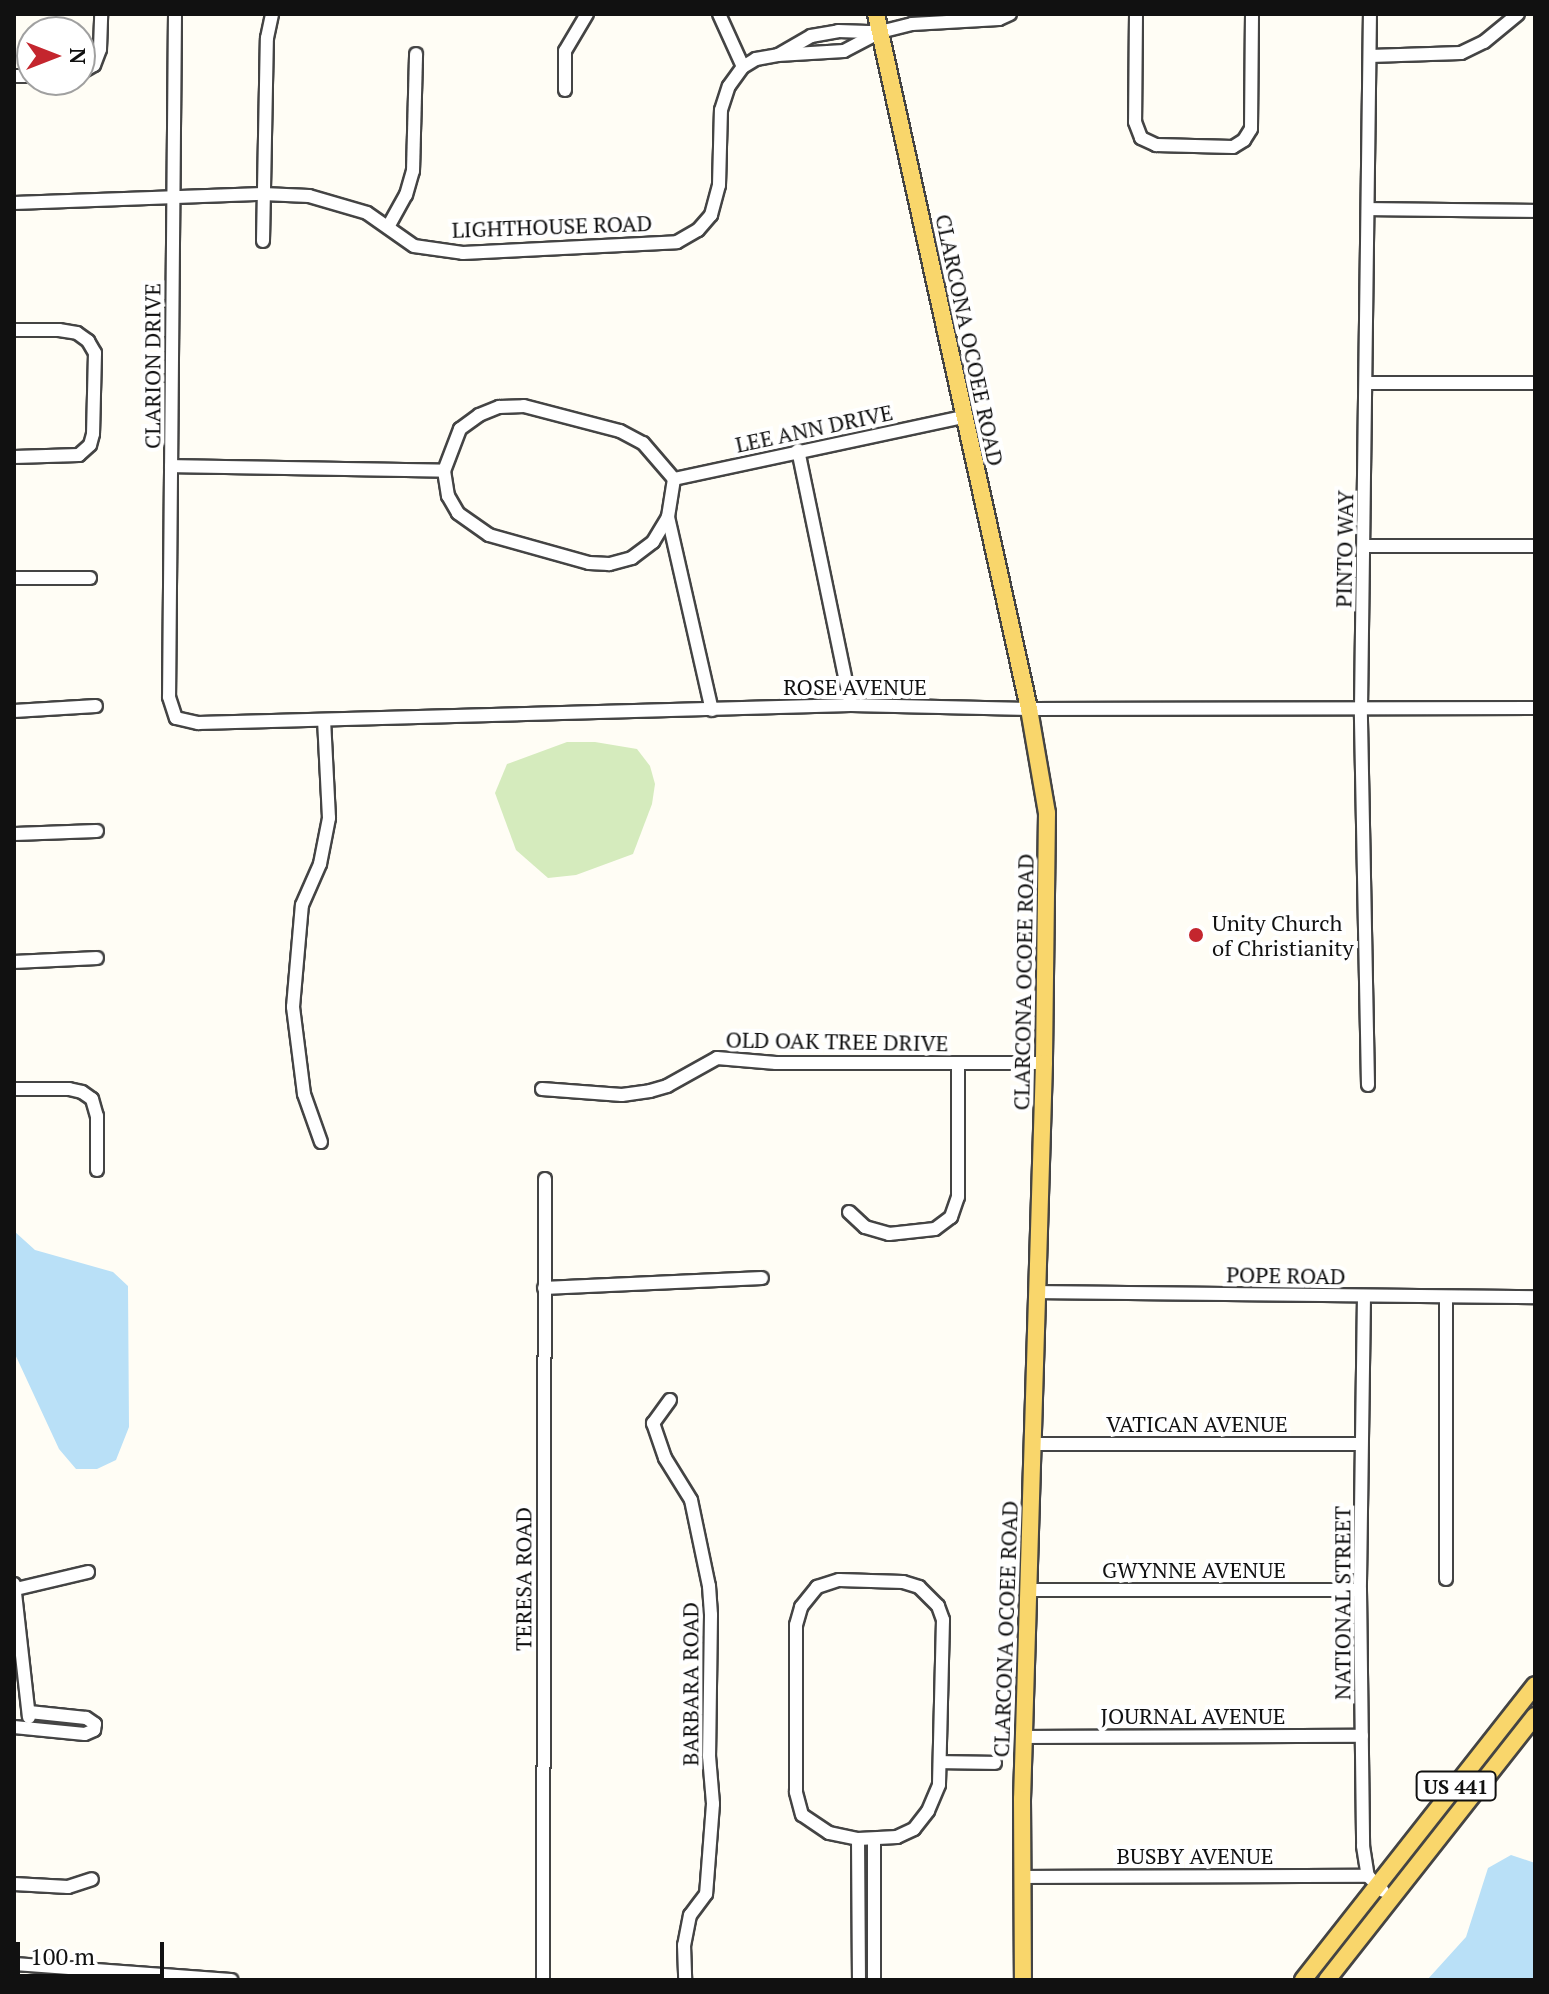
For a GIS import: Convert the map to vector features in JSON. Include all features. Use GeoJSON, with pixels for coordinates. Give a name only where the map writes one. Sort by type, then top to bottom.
{"type":"FeatureCollection","features":[{"type":"Feature","properties":{"kind":"main road","name":"CLARCONA OCOEE ROAD"},"geometry":{"type":"LineString","coordinates":[[876,14],[1029,709],[1047,813],[1044,1063],[1021,1877],[1024,1976]]}},
{"type":"Feature","properties":{"kind":"main road","name":"US 441"},"geometry":{"type":"LineString","coordinates":[[1303,1980],[1372,1882],[1535,1685]]}},
{"type":"Feature","properties":{"kind":"main road","name":"US 441"},"geometry":{"type":"LineString","coordinates":[[1327,1980],[1535,1716]]}},
{"type":"Feature","properties":{"kind":"street"},"geometry":{"type":"LineString","coordinates":[[96,60],[100,49],[101,14]]}},
{"type":"Feature","properties":{"kind":"street","name":"CLARION DRIVE"},"geometry":{"type":"LineString","coordinates":[[175,14],[169,697],[176,718]]}},
{"type":"Feature","properties":{"kind":"street"},"geometry":{"type":"LineString","coordinates":[[263,241],[267,38],[272,14]]}},
{"type":"Feature","properties":{"kind":"street"},"geometry":{"type":"LineString","coordinates":[[565,90],[565,51],[574,31],[587,14]]}},
{"type":"Feature","properties":{"kind":"street"},"geometry":{"type":"LineString","coordinates":[[719,14],[743,67],[756,59],[778,55],[844,51],[880,32]]}},
{"type":"Feature","properties":{"kind":"street"},"geometry":{"type":"LineString","coordinates":[[778,55],[811,36],[824,33],[880,32],[912,24],[999,19],[1010,14]]}},
{"type":"Feature","properties":{"kind":"street"},"geometry":{"type":"LineString","coordinates":[[1136,14],[1135,122],[1141,138],[1156,145],[1233,147],[1244,140],[1251,129],[1252,14]]}},
{"type":"Feature","properties":{"kind":"street","name":"PINTO WAY"},"geometry":{"type":"LineString","coordinates":[[1368,1085],[1361,708],[1370,14]]}},
{"type":"Feature","properties":{"kind":"street"},"geometry":{"type":"LineString","coordinates":[[1370,56],[1461,53],[1484,42],[1518,14]]}},
{"type":"Feature","properties":{"kind":"street"},"geometry":{"type":"LineString","coordinates":[[388,227],[413,171],[416,54]]}},
{"type":"Feature","properties":{"kind":"street","name":"LIGHTHOUSE ROAD"},"geometry":{"type":"LineString","coordinates":[[14,203],[263,194],[309,196],[344,205],[388,227],[414,246],[463,253],[677,242],[698,230],[711,215],[719,185],[721,110],[729,86],[743,67]]}},
{"type":"Feature","properties":{"kind":"street"},"geometry":{"type":"LineString","coordinates":[[1368,209],[1535,211]]}},
{"type":"Feature","properties":{"kind":"street"},"geometry":{"type":"LineString","coordinates":[[14,330],[77,333],[88,341],[95,353],[90,445],[79,455],[14,457]]}},
{"type":"Feature","properties":{"kind":"street"},"geometry":{"type":"LineString","coordinates":[[1367,383],[1535,383]]}},
{"type":"Feature","properties":{"kind":"street"},"geometry":{"type":"LineString","coordinates":[[668,517],[653,542],[632,558],[609,564],[589,563],[489,535],[473,525],[458,513],[448,496],[444,471],[460,429],[479,415],[499,407],[524,406],[620,431],[643,443],[674,479],[668,517],[712,710]]}},
{"type":"Feature","properties":{"kind":"street","name":"LEE ANN DRIVE"},"geometry":{"type":"LineString","coordinates":[[674,479],[963,417]]}},
{"type":"Feature","properties":{"kind":"street"},"geometry":{"type":"LineString","coordinates":[[798,450],[851,705]]}},
{"type":"Feature","properties":{"kind":"street"},"geometry":{"type":"LineString","coordinates":[[171,466],[444,471]]}},
{"type":"Feature","properties":{"kind":"street"},"geometry":{"type":"LineString","coordinates":[[1364,546],[1535,546]]}},
{"type":"Feature","properties":{"kind":"street"},"geometry":{"type":"LineString","coordinates":[[14,578],[90,578]]}},
{"type":"Feature","properties":{"kind":"street","name":"ROSE AVENUE"},"geometry":{"type":"LineString","coordinates":[[176,718],[198,723],[851,705],[1029,709],[1535,708]]}},
{"type":"Feature","properties":{"kind":"street"},"geometry":{"type":"LineString","coordinates":[[14,711],[96,706]]}},
{"type":"Feature","properties":{"kind":"street"},"geometry":{"type":"LineString","coordinates":[[321,1142],[304,1094],[293,1007],[302,905],[320,864],[329,818],[324,720]]}},
{"type":"Feature","properties":{"kind":"street"},"geometry":{"type":"LineString","coordinates":[[14,834],[97,831]]}},
{"type":"Feature","properties":{"kind":"street"},"geometry":{"type":"LineString","coordinates":[[14,962],[97,958]]}},
{"type":"Feature","properties":{"kind":"street","name":"OLD OAK TREE DRIVE"},"geometry":{"type":"LineString","coordinates":[[542,1089],[622,1095],[650,1091],[667,1086],[717,1058],[776,1063],[1044,1063]]}},
{"type":"Feature","properties":{"kind":"street"},"geometry":{"type":"LineString","coordinates":[[849,1212],[865,1227],[889,1234],[935,1229],[951,1217],[958,1197],[958,1063]]}},
{"type":"Feature","properties":{"kind":"street"},"geometry":{"type":"LineString","coordinates":[[14,1089],[69,1089],[82,1092],[92,1099],[97,1116],[97,1170]]}},
{"type":"Feature","properties":{"kind":"street","name":"TERESA ROAD"},"geometry":{"type":"LineString","coordinates":[[543,1980],[545,1179]]}},
{"type":"Feature","properties":{"kind":"street"},"geometry":{"type":"LineString","coordinates":[[544,1288],[762,1278]]}},
{"type":"Feature","properties":{"kind":"street","name":"POPE ROAD"},"geometry":{"type":"LineString","coordinates":[[1037,1292],[1535,1297]]}},
{"type":"Feature","properties":{"kind":"street","name":"NATIONAL STREET"},"geometry":{"type":"LineString","coordinates":[[1364,1296],[1360,1590],[1363,1846],[1372,1882]]}},
{"type":"Feature","properties":{"kind":"street"},"geometry":{"type":"LineString","coordinates":[[1446,1297],[1446,1579]]}},
{"type":"Feature","properties":{"kind":"street","name":"BARBARA ROAD"},"geometry":{"type":"LineString","coordinates":[[670,1400],[653,1423],[665,1458],[691,1500],[709,1586],[711,1615],[709,1756],[713,1804],[706,1894],[690,1915],[684,1945],[685,1980]]}},
{"type":"Feature","properties":{"kind":"street","name":"VATICAN AVENUE"},"geometry":{"type":"LineString","coordinates":[[1033,1444],[1361,1444]]}},
{"type":"Feature","properties":{"kind":"street"},"geometry":{"type":"LineString","coordinates":[[28,1729],[29,1712],[15,1587],[88,1572]]}},
{"type":"Feature","properties":{"kind":"street"},"geometry":{"type":"LineString","coordinates":[[839,1580],[903,1582],[928,1592],[938,1606],[945,1637],[940,1762],[939,1785],[930,1809],[914,1829],[897,1837],[858,1839],[814,1826],[802,1815],[796,1792],[796,1625],[801,1607],[817,1587],[839,1580]]}},
{"type":"Feature","properties":{"kind":"street","name":"GWYNNE AVENUE"},"geometry":{"type":"LineString","coordinates":[[1029,1590],[1360,1590]]}},
{"type":"Feature","properties":{"kind":"street"},"geometry":{"type":"LineString","coordinates":[[14,1727],[85,1734],[94,1730],[95,1724],[86,1718],[29,1712]]}},
{"type":"Feature","properties":{"kind":"street","name":"JOURNAL AVENUE"},"geometry":{"type":"LineString","coordinates":[[1024,1737],[1362,1736]]}},
{"type":"Feature","properties":{"kind":"street"},"geometry":{"type":"LineString","coordinates":[[940,1762],[995,1763]]}},
{"type":"Feature","properties":{"kind":"street"},"geometry":{"type":"LineString","coordinates":[[858,1839],[859,1980]]}},
{"type":"Feature","properties":{"kind":"street"},"geometry":{"type":"LineString","coordinates":[[874,1839],[874,1980]]}},
{"type":"Feature","properties":{"kind":"street","name":"BUSBY AVENUE"},"geometry":{"type":"LineString","coordinates":[[1021,1877],[1372,1882]]}},
{"type":"Feature","properties":{"kind":"street"},"geometry":{"type":"LineString","coordinates":[[14,1884],[68,1887],[92,1879]]}},
{"type":"Feature","properties":{"kind":"street"},"geometry":{"type":"LineString","coordinates":[[1372,1882],[1392,1898]]}},
{"type":"Feature","properties":{"kind":"street"},"geometry":{"type":"LineString","coordinates":[[14,1964],[231,1980]]}},
{"type":"Feature","properties":{"kind":"street"},"geometry":{"type":"LineString","coordinates":[[47,1966],[47,1980]]}},
{"type":"Feature","properties":{"kind":"green space"},"geometry":{"type":"Polygon","coordinates":[[[567,742],[595,742],[637,749],[650,766],[655,784],[652,804],[633,854],[576,875],[548,878],[516,850],[495,793],[507,764],[567,742]]]}},
{"type":"Feature","properties":{"kind":"water"},"geometry":{"type":"Polygon","coordinates":[[[14,1231],[35,1250],[113,1272],[128,1286],[129,1427],[116,1460],[97,1469],[76,1469],[59,1449],[14,1352],[14,1231]]]}},
{"type":"Feature","properties":{"kind":"water"},"geometry":{"type":"Polygon","coordinates":[[[1511,1855],[1535,1863],[1535,1980],[1427,1980],[1466,1937],[1488,1868],[1511,1855]]]}},
{"type":"Feature","properties":{"kind":"place","name":"Unity Church of Christianity"},"geometry":{"type":"Point","coordinates":[1196,935]}}]}
